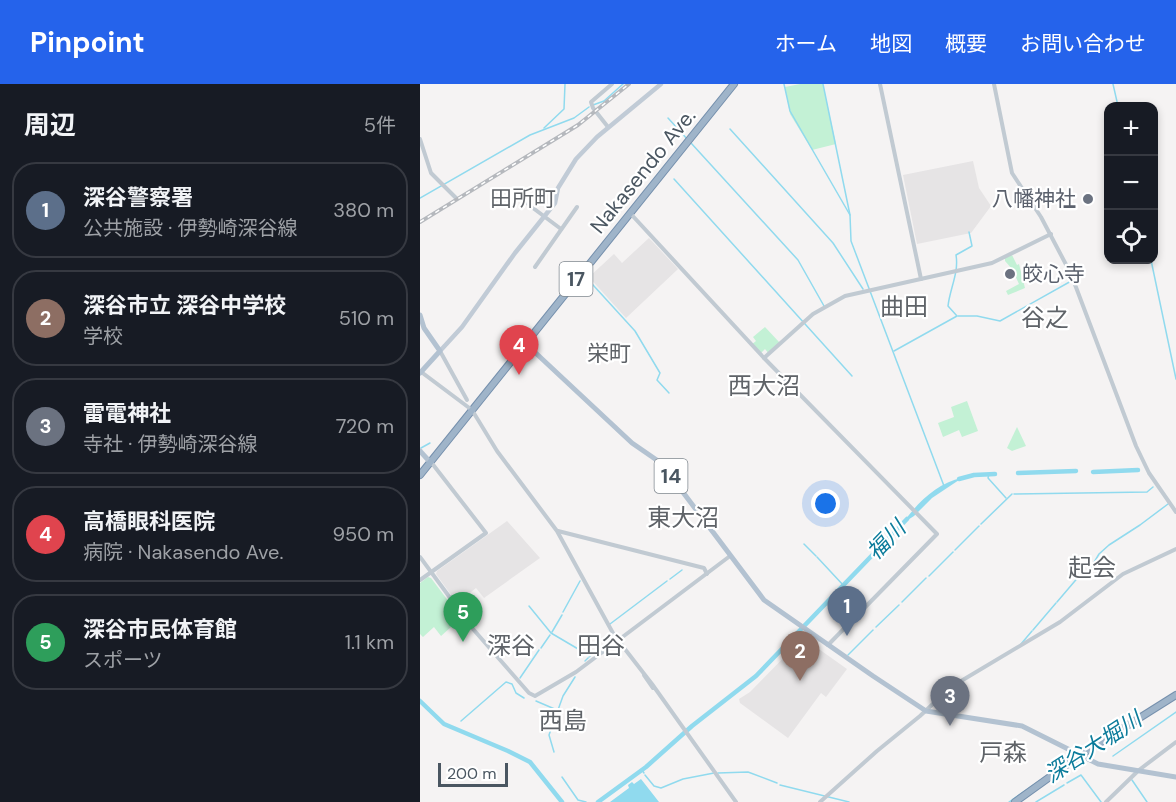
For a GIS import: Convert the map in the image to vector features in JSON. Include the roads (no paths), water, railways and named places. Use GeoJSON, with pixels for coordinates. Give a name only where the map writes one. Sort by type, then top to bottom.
{"type":"FeatureCollection","features":[{"type":"Feature","properties":{"kind":"highway","name":"Nakasendo Ave."},"geometry":{"type":"LineString","coordinates":[[420,475],[734,84]]}},
{"type":"Feature","properties":{"kind":"highway"},"geometry":{"type":"LineString","coordinates":[[1015,802],[1079,756],[1176,695]]}},
{"type":"Feature","properties":{"kind":"main road"},"geometry":{"type":"LineString","coordinates":[[420,372],[462,327],[515,253],[555,203],[558,188],[566,172],[588,146],[661,84]]}},
{"type":"Feature","properties":{"kind":"main road"},"geometry":{"type":"LineString","coordinates":[[420,315],[424,328],[440,351]]}},
{"type":"Feature","properties":{"kind":"main road","name":"14"},"geometry":{"type":"LineString","coordinates":[[525,343],[632,444],[661,463],[764,600],[806,631],[926,711],[1022,726],[1098,764],[1176,777]]}},
{"type":"Feature","properties":{"kind":"main road"},"geometry":{"type":"LineString","coordinates":[[420,451],[430,462]]}},
{"type":"Feature","properties":{"kind":"street"},"geometry":{"type":"LineString","coordinates":[[608,128],[591,102],[612,84]]}},
{"type":"Feature","properties":{"kind":"street"},"geometry":{"type":"LineString","coordinates":[[880,84],[921,279]]}},
{"type":"Feature","properties":{"kind":"street"},"geometry":{"type":"LineString","coordinates":[[994,84],[1012,173],[1036,207],[1074,280],[1144,464],[1176,512]]}},
{"type":"Feature","properties":{"kind":"street"},"geometry":{"type":"LineString","coordinates":[[420,140],[429,169],[456,198]]}},
{"type":"Feature","properties":{"kind":"street"},"geometry":{"type":"LineString","coordinates":[[515,190],[529,205],[561,229]]}},
{"type":"Feature","properties":{"kind":"street"},"geometry":{"type":"LineString","coordinates":[[535,267],[577,207]]}},
{"type":"Feature","properties":{"kind":"street"},"geometry":{"type":"LineString","coordinates":[[630,213],[764,358],[936,532],[936,537],[828,645]]}},
{"type":"Feature","properties":{"kind":"street"},"geometry":{"type":"LineString","coordinates":[[764,358],[803,322],[845,296],[992,263],[1051,234]]}},
{"type":"Feature","properties":{"kind":"street"},"geometry":{"type":"LineString","coordinates":[[440,351],[467,400]]}},
{"type":"Feature","properties":{"kind":"street"},"geometry":{"type":"LineString","coordinates":[[420,372],[472,410],[496,451],[557,531],[598,610],[618,641],[689,735],[735,802]]}},
{"type":"Feature","properties":{"kind":"street"},"geometry":{"type":"LineString","coordinates":[[420,579],[486,533],[430,462]]}},
{"type":"Feature","properties":{"kind":"street"},"geometry":{"type":"LineString","coordinates":[[557,531],[704,568],[707,574]]}},
{"type":"Feature","properties":{"kind":"street"},"geometry":{"type":"LineString","coordinates":[[820,802],[951,687],[1060,622],[1123,574],[1176,549]]}},
{"type":"Feature","properties":{"kind":"street"},"geometry":{"type":"LineString","coordinates":[[420,557],[473,629],[534,696],[543,693],[576,672],[730,556]]}},
{"type":"Feature","properties":{"kind":"street"},"geometry":{"type":"LineString","coordinates":[[1106,802],[1139,770],[1176,742]]}},
{"type":"Feature","properties":{"kind":"water"},"geometry":{"type":"Polygon","coordinates":[[[962,478],[932,498],[914,516],[903,523],[929,494],[944,484],[962,478]]]}},
{"type":"Feature","properties":{"kind":"water"},"geometry":{"type":"Polygon","coordinates":[[[641,779],[659,802],[610,802],[629,788],[628,785],[632,782],[634,784],[641,779]]]}},
{"type":"Feature","properties":{"kind":"waterway"},"geometry":{"type":"LineString","coordinates":[[544,128],[564,109],[565,84]]}},
{"type":"Feature","properties":{"kind":"waterway"},"geometry":{"type":"LineString","coordinates":[[593,105],[604,101],[623,84]]}},
{"type":"Feature","properties":{"kind":"waterway"},"geometry":{"type":"LineString","coordinates":[[784,84],[790,111],[850,215],[851,241],[944,486]]}},
{"type":"Feature","properties":{"kind":"waterway"},"geometry":{"type":"LineString","coordinates":[[823,84],[850,215]]}},
{"type":"Feature","properties":{"kind":"waterway"},"geometry":{"type":"LineString","coordinates":[[1113,84],[1117,102]]}},
{"type":"Feature","properties":{"kind":"waterway"},"geometry":{"type":"LineString","coordinates":[[420,198],[530,135],[574,118],[589,107]]}},
{"type":"Feature","properties":{"kind":"waterway"},"geometry":{"type":"LineString","coordinates":[[668,118],[688,140]]}},
{"type":"Feature","properties":{"kind":"waterway"},"geometry":{"type":"LineString","coordinates":[[730,129],[833,243],[863,289]]}},
{"type":"Feature","properties":{"kind":"waterway"},"geometry":{"type":"LineString","coordinates":[[691,143],[798,260],[824,306]]}},
{"type":"Feature","properties":{"kind":"waterway"},"geometry":{"type":"LineString","coordinates":[[674,179],[852,376]]}},
{"type":"Feature","properties":{"kind":"waterway"},"geometry":{"type":"LineString","coordinates":[[894,351],[957,316],[948,306],[957,262],[956,255],[972,246],[969,232]]}},
{"type":"Feature","properties":{"kind":"waterway"},"geometry":{"type":"LineString","coordinates":[[1152,264],[1176,379]]}},
{"type":"Feature","properties":{"kind":"waterway"},"geometry":{"type":"LineString","coordinates":[[583,274],[635,331],[660,373],[657,380],[669,393]]}},
{"type":"Feature","properties":{"kind":"waterway"},"geometry":{"type":"LineString","coordinates":[[958,316],[977,316],[1000,321],[1073,280]]}},
{"type":"Feature","properties":{"kind":"waterway"},"geometry":{"type":"LineString","coordinates":[[421,448],[430,443]]}},
{"type":"Feature","properties":{"kind":"waterway","name":"福川"},"geometry":{"type":"LineString","coordinates":[[1093,472],[1138,470]]}},
{"type":"Feature","properties":{"kind":"waterway","name":"福川"},"geometry":{"type":"LineString","coordinates":[[1018,473],[1076,471]]}},
{"type":"Feature","properties":{"kind":"waterway"},"geometry":{"type":"LineString","coordinates":[[989,474],[988,478],[1006,498]]}},
{"type":"Feature","properties":{"kind":"waterway","name":"福川"},"geometry":{"type":"LineString","coordinates":[[959,479],[974,475],[995,474]]}},
{"type":"Feature","properties":{"kind":"waterway"},"geometry":{"type":"LineString","coordinates":[[1014,494],[1147,492],[1153,487]]}},
{"type":"Feature","properties":{"kind":"waterway"},"geometry":{"type":"LineString","coordinates":[[981,524],[1012,494]]}},
{"type":"Feature","properties":{"kind":"waterway"},"geometry":{"type":"LineString","coordinates":[[1057,602],[1080,575],[1089,571],[1099,554],[1109,545],[1168,504]]}},
{"type":"Feature","properties":{"kind":"waterway","name":"福川"},"geometry":{"type":"LineString","coordinates":[[598,802],[646,767],[692,726],[756,676],[907,519]]}},
{"type":"Feature","properties":{"kind":"waterway"},"geometry":{"type":"LineString","coordinates":[[955,550],[979,526]]}},
{"type":"Feature","properties":{"kind":"waterway"},"geometry":{"type":"LineString","coordinates":[[804,544],[816,556]]}},
{"type":"Feature","properties":{"kind":"waterway"},"geometry":{"type":"LineString","coordinates":[[929,576],[953,552]]}},
{"type":"Feature","properties":{"kind":"waterway"},"geometry":{"type":"LineString","coordinates":[[817,557],[844,586]]}},
{"type":"Feature","properties":{"kind":"waterway"},"geometry":{"type":"LineString","coordinates":[[670,579],[682,570]]}},
{"type":"Feature","properties":{"kind":"waterway"},"geometry":{"type":"LineString","coordinates":[[902,602],[926,578]]}},
{"type":"Feature","properties":{"kind":"waterway"},"geometry":{"type":"LineString","coordinates":[[563,612],[580,581]]}},
{"type":"Feature","properties":{"kind":"waterway"},"geometry":{"type":"LineString","coordinates":[[610,624],[667,581]]}},
{"type":"Feature","properties":{"kind":"waterway"},"geometry":{"type":"LineString","coordinates":[[1033,630],[1056,603]]}},
{"type":"Feature","properties":{"kind":"waterway"},"geometry":{"type":"LineString","coordinates":[[876,627],[899,605]]}},
{"type":"Feature","properties":{"kind":"waterway"},"geometry":{"type":"LineString","coordinates":[[529,606],[551,633],[590,656]]}},
{"type":"Feature","properties":{"kind":"waterway"},"geometry":{"type":"LineString","coordinates":[[552,632],[562,615]]}},
{"type":"Feature","properties":{"kind":"waterway"},"geometry":{"type":"LineString","coordinates":[[848,655],[873,630]]}},
{"type":"Feature","properties":{"kind":"waterway"},"geometry":{"type":"LineString","coordinates":[[1021,644],[1032,631]]}},
{"type":"Feature","properties":{"kind":"waterway"},"geometry":{"type":"LineString","coordinates":[[541,648],[550,635]]}},
{"type":"Feature","properties":{"kind":"waterway"},"geometry":{"type":"LineString","coordinates":[[589,657],[603,646]]}},
{"type":"Feature","properties":{"kind":"waterway"},"geometry":{"type":"LineString","coordinates":[[520,678],[539,650]]}},
{"type":"Feature","properties":{"kind":"waterway"},"geometry":{"type":"LineString","coordinates":[[585,661],[588,658]]}},
{"type":"Feature","properties":{"kind":"waterway"},"geometry":{"type":"LineString","coordinates":[[554,752],[549,735],[563,696],[575,677]]}},
{"type":"Feature","properties":{"kind":"waterway"},"geometry":{"type":"LineString","coordinates":[[461,721],[506,682],[512,684],[516,693],[524,698]]}},
{"type":"Feature","properties":{"kind":"waterway"},"geometry":{"type":"LineString","coordinates":[[420,701],[444,724],[530,762],[562,802]]}},
{"type":"Feature","properties":{"kind":"waterway"},"geometry":{"type":"LineString","coordinates":[[536,701],[557,710]]}},
{"type":"Feature","properties":{"kind":"waterway"},"geometry":{"type":"LineString","coordinates":[[1113,756],[1176,712]]}},
{"type":"Feature","properties":{"kind":"waterway","name":"深谷大堀川"},"geometry":{"type":"LineString","coordinates":[[718,773],[748,772],[777,783]]}},
{"type":"Feature","properties":{"kind":"waterway","name":"深谷大堀川"},"geometry":{"type":"LineString","coordinates":[[645,775],[654,786],[661,788],[683,779],[714,773]]}},
{"type":"Feature","properties":{"kind":"waterway"},"geometry":{"type":"LineString","coordinates":[[1067,783],[1081,775],[1101,802]]}},
{"type":"Feature","properties":{"kind":"waterway"},"geometry":{"type":"LineString","coordinates":[[562,777],[578,800],[586,802]]}},
{"type":"Feature","properties":{"kind":"waterway","name":"深谷大堀川"},"geometry":{"type":"LineString","coordinates":[[1009,802],[1042,779]]}},
{"type":"Feature","properties":{"kind":"waterway"},"geometry":{"type":"LineString","coordinates":[[1132,780],[1147,802]]}},
{"type":"Feature","properties":{"kind":"waterway","name":"深谷大堀川"},"geometry":{"type":"LineString","coordinates":[[780,785],[849,802]]}},
{"type":"Feature","properties":{"kind":"waterway","name":"深谷大堀川"},"geometry":{"type":"LineString","coordinates":[[1036,802],[1064,785]]}},
{"type":"Feature","properties":{"kind":"railway"},"geometry":{"type":"LineString","coordinates":[[420,222],[578,125],[629,84]]}},
{"type":"Feature","properties":{"kind":"place","name":"八幡神社"},"geometry":{"type":"Point","coordinates":[1088,199]}},
{"type":"Feature","properties":{"kind":"place","name":"皎心寺"},"geometry":{"type":"Point","coordinates":[1010,274]}},
{"type":"Feature","properties":{"kind":"place","name":"高橋眼科医院"},"geometry":{"type":"Point","coordinates":[519,375]}},
{"type":"Feature","properties":{"kind":"place","name":"深谷警察署"},"geometry":{"type":"Point","coordinates":[847,636]}},
{"type":"Feature","properties":{"kind":"place","name":"深谷市民体育館"},"geometry":{"type":"Point","coordinates":[463,642]}},
{"type":"Feature","properties":{"kind":"place","name":"深谷市立 深谷中学校"},"geometry":{"type":"Point","coordinates":[800,681]}},
{"type":"Feature","properties":{"kind":"place","name":"雷電神社"},"geometry":{"type":"Point","coordinates":[950,726]}},
{"type":"Feature","properties":{"kind":"district","name":"田所町"},"geometry":{"type":"Point","coordinates":[523,198]}},
{"type":"Feature","properties":{"kind":"district","name":"曲田"},"geometry":{"type":"Point","coordinates":[904,306]}},
{"type":"Feature","properties":{"kind":"district","name":"谷之"},"geometry":{"type":"Point","coordinates":[1045,317]}},
{"type":"Feature","properties":{"kind":"district","name":"栄町"},"geometry":{"type":"Point","coordinates":[609,353]}},
{"type":"Feature","properties":{"kind":"district","name":"西大沼"},"geometry":{"type":"Point","coordinates":[764,385]}},
{"type":"Feature","properties":{"kind":"district","name":"東大沼"},"geometry":{"type":"Point","coordinates":[683,517]}},
{"type":"Feature","properties":{"kind":"district","name":"起会"},"geometry":{"type":"Point","coordinates":[1092,567]}},
{"type":"Feature","properties":{"kind":"district","name":"深谷"},"geometry":{"type":"Point","coordinates":[511,645]}},
{"type":"Feature","properties":{"kind":"district","name":"田谷"},"geometry":{"type":"Point","coordinates":[601,645]}},
{"type":"Feature","properties":{"kind":"district","name":"西島"},"geometry":{"type":"Point","coordinates":[563,720]}},
{"type":"Feature","properties":{"kind":"district","name":"戸森"},"geometry":{"type":"Point","coordinates":[1003,752]}}]}
